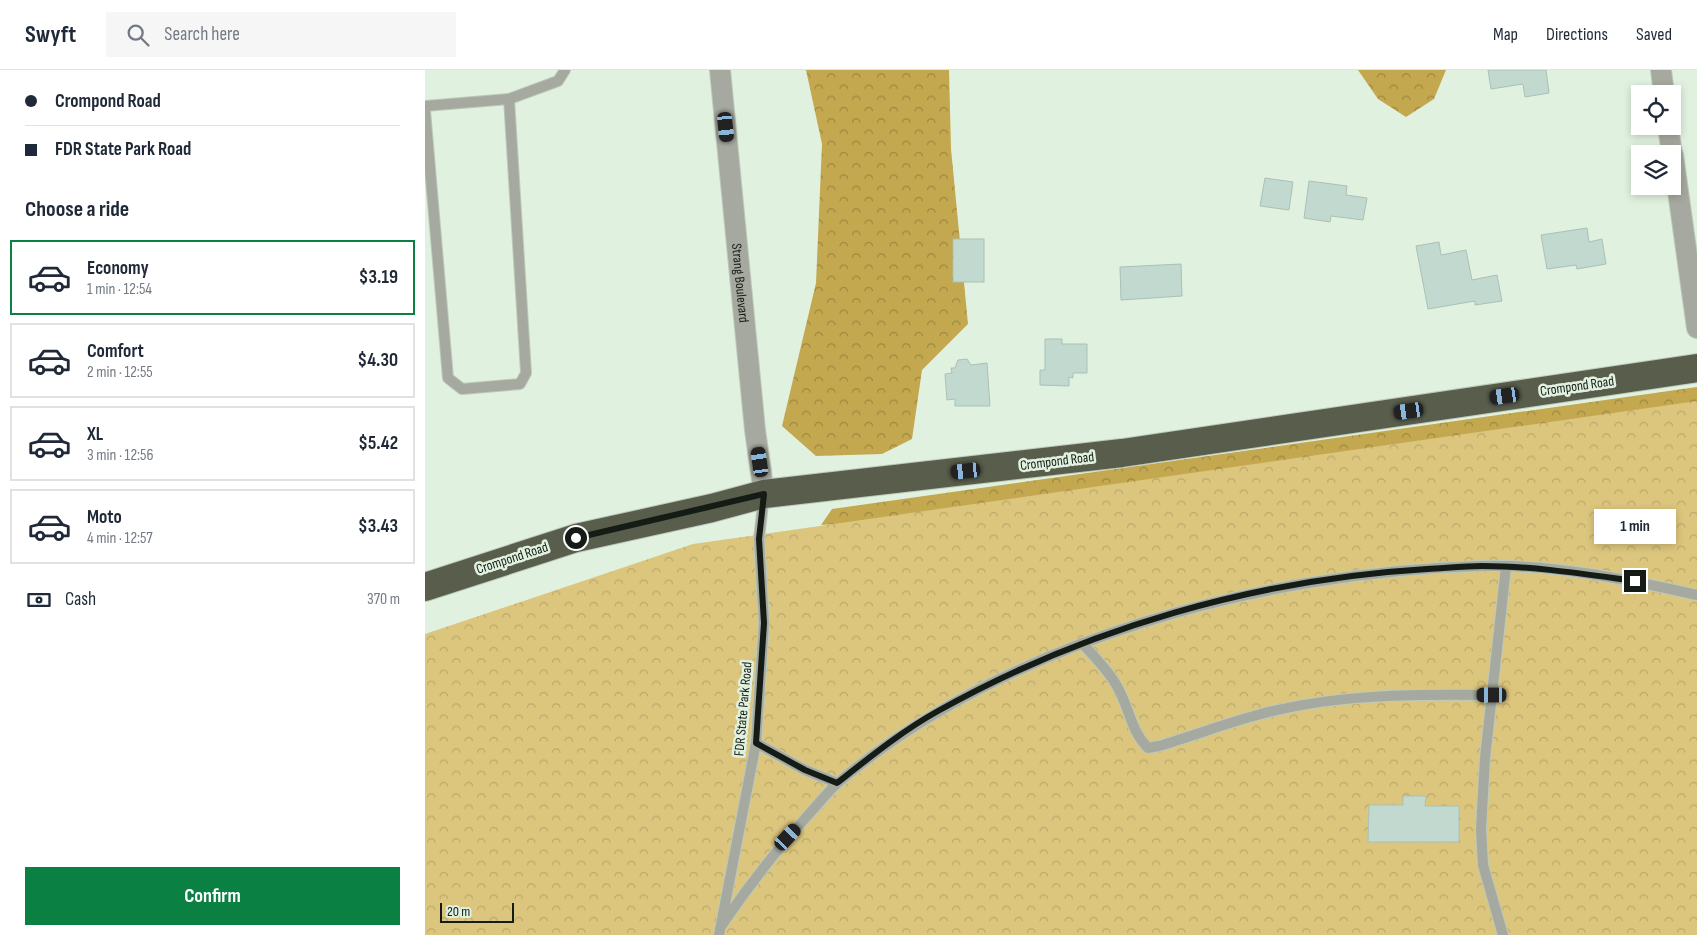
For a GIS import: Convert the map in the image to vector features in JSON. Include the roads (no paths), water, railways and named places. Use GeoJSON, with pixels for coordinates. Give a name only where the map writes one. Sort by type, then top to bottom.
{"type":"FeatureCollection","features":[{"type":"Feature","properties":{"kind":"highway","name":"Crompond Road"},"geometry":{"type":"LineString","coordinates":[[425,587],[576,538],[764,494],[1122,453],[1697,368]]}},
{"type":"Feature","properties":{"kind":"street","name":"Strang Boulevard"},"geometry":{"type":"LineString","coordinates":[[720,70],[755,430],[764,494]]}},
{"type":"Feature","properties":{"kind":"street"},"geometry":{"type":"LineString","coordinates":[[1661,70],[1663,85]]}},
{"type":"Feature","properties":{"kind":"street"},"geometry":{"type":"LineString","coordinates":[[1678,195],[1697,328]]}},
{"type":"Feature","properties":{"kind":"lane"},"geometry":{"type":"LineString","coordinates":[[509,99],[526,373],[519,384],[462,389],[449,378],[425,108],[509,99],[559,81],[565,70]]}},
{"type":"Feature","properties":{"kind":"lane","name":"FDR State Park Road"},"geometry":{"type":"LineString","coordinates":[[721,930],[756,743],[764,623],[759,539],[764,494]]}},
{"type":"Feature","properties":{"kind":"lane","name":"FDR State Park Road"},"geometry":{"type":"LineString","coordinates":[[721,930],[775,851],[837,783],[885,746],[936,712],[1001,678],[1082,644],[1177,613],[1321,580],[1393,571],[1482,566],[1506,567],[1635,581],[1697,595]]}},
{"type":"Feature","properties":{"kind":"lane"},"geometry":{"type":"LineString","coordinates":[[1503,935],[1483,866],[1481,829],[1485,758],[1506,567]]}},
{"type":"Feature","properties":{"kind":"lane"},"geometry":{"type":"LineString","coordinates":[[1082,644],[1111,676],[1121,694],[1138,738],[1148,748],[1262,714],[1331,701],[1401,694],[1492,695]]}},
{"type":"Feature","properties":{"kind":"lane"},"geometry":{"type":"LineString","coordinates":[[756,743],[805,770],[837,783]]}}]}
